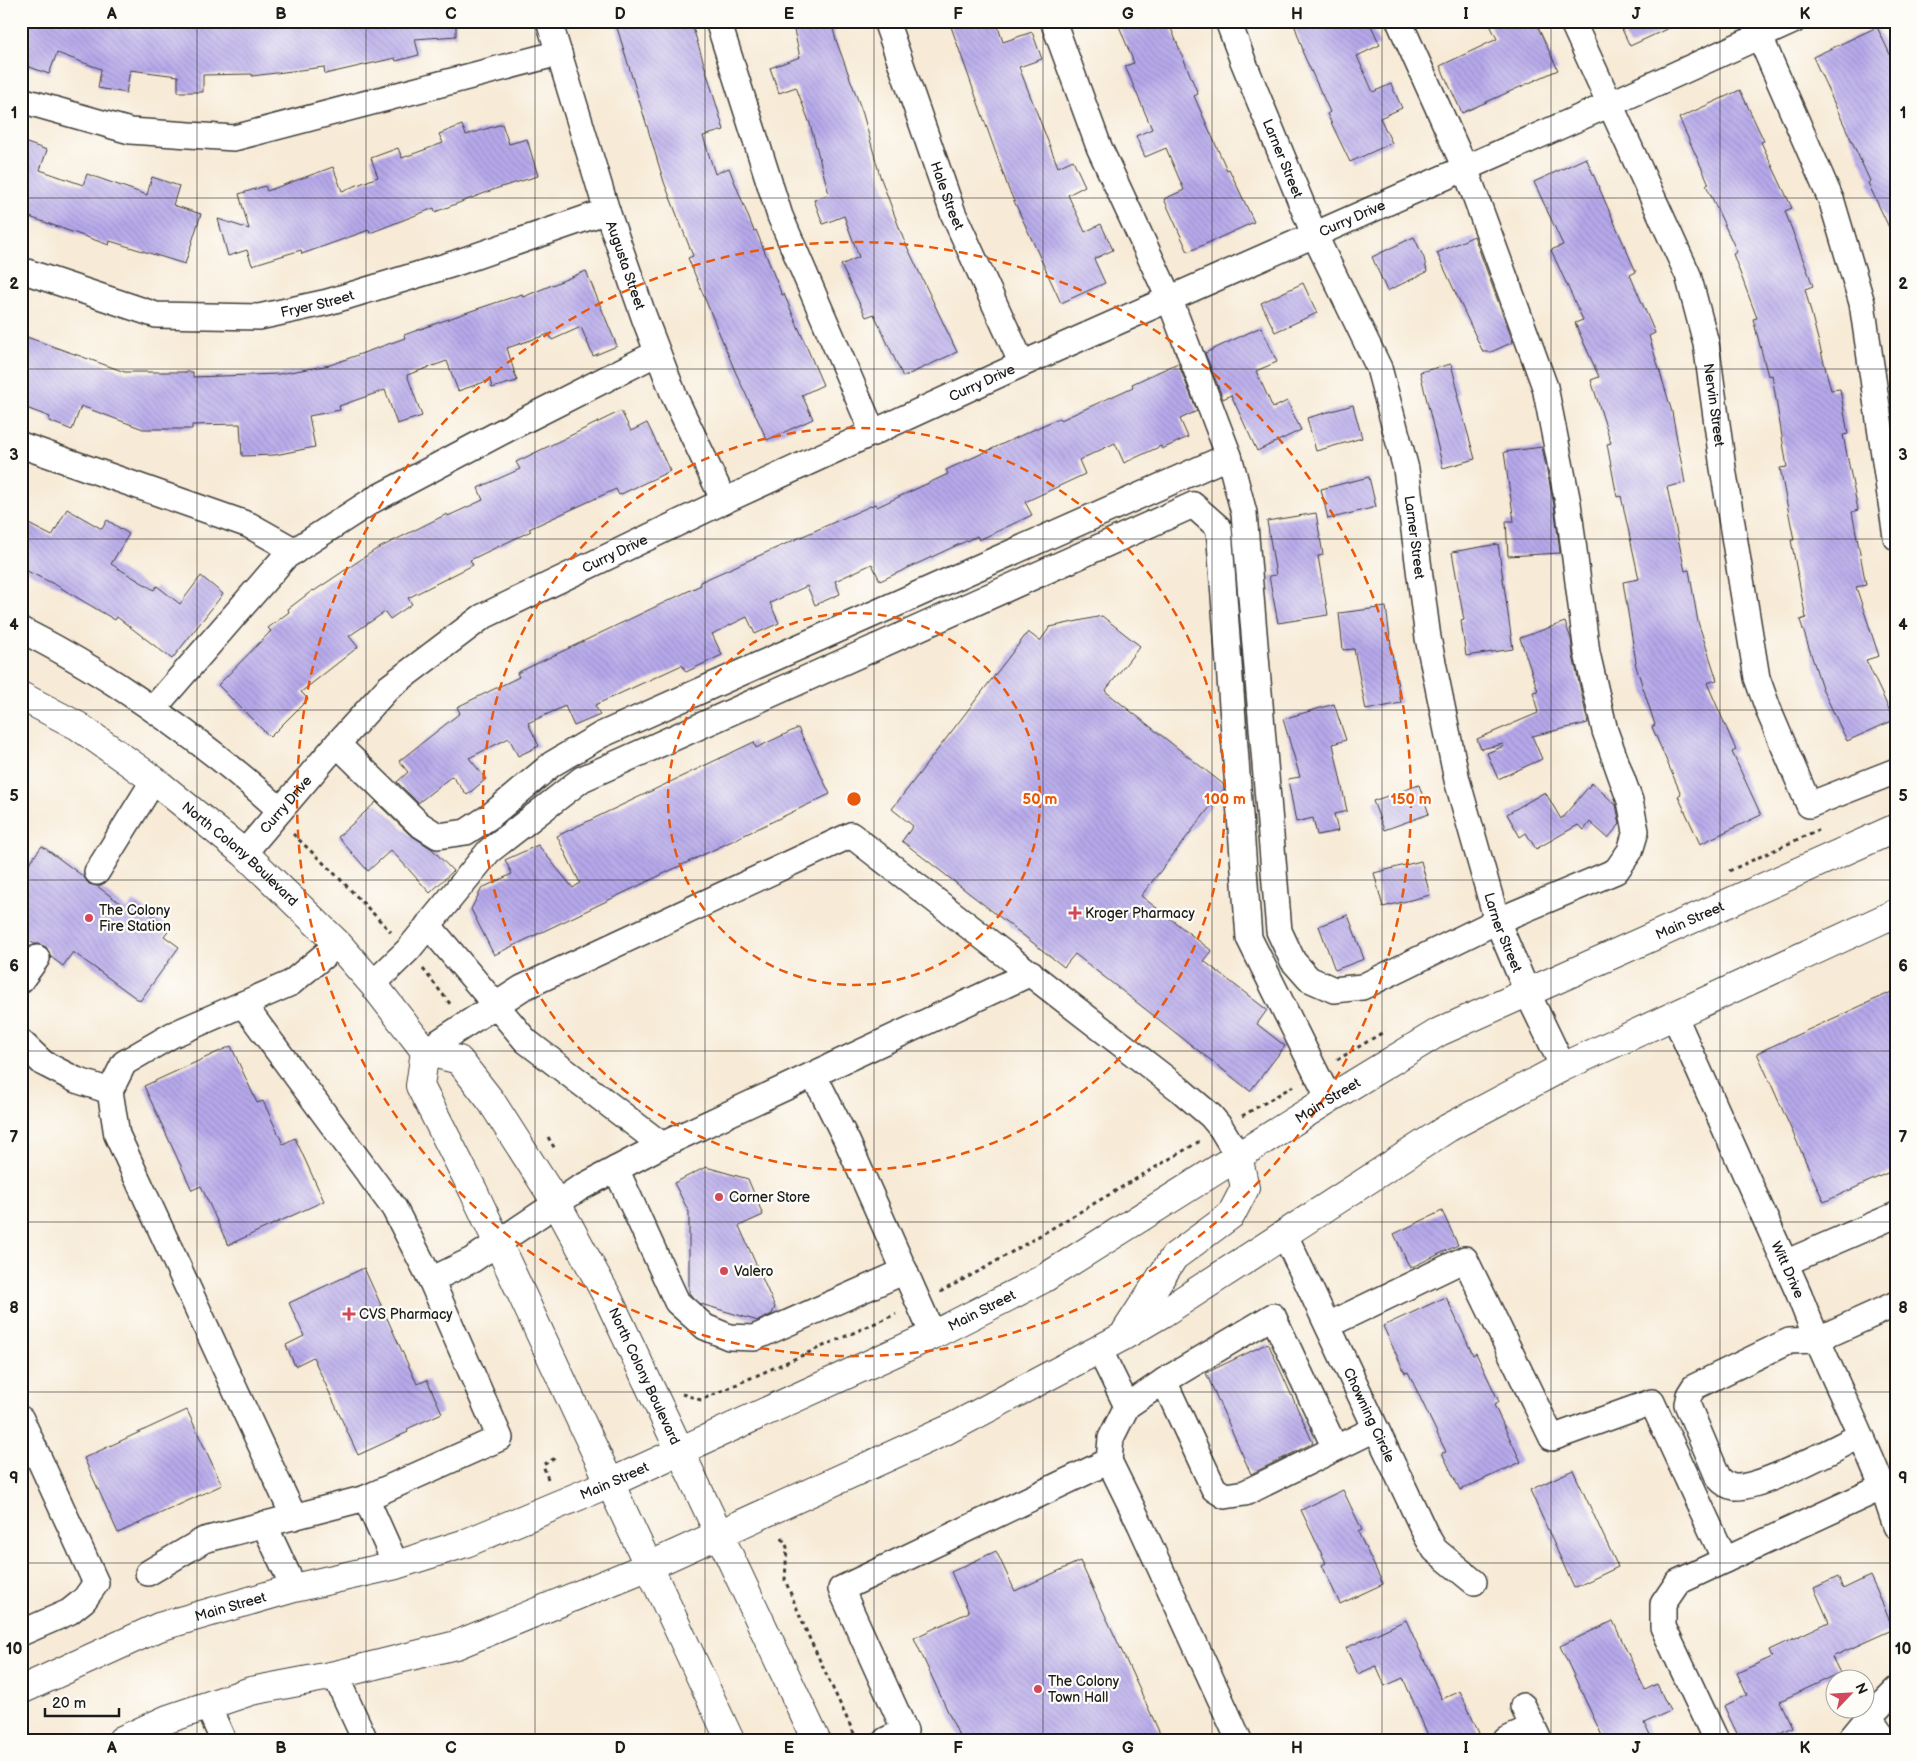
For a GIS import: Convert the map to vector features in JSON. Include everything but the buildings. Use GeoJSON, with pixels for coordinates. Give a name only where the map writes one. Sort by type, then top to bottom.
{"type":"FeatureCollection","features":[{"type":"Feature","properties":{"kind":"main road","name":"North Colony Boulevard"},"geometry":{"type":"LineString","coordinates":[[21,696],[78,726],[154,780],[244,853],[338,944],[373,984],[425,1051],[459,1060],[491,1101],[557,1204],[608,1298],[816,1740]]}},
{"type":"Feature","properties":{"kind":"main road","name":"Main Street"},"geometry":{"type":"LineString","coordinates":[[21,1690],[159,1627],[294,1588],[396,1565],[466,1543],[610,1483],[933,1335],[1043,1279],[1328,1099],[1439,1032],[1896,828]]}},
{"type":"Feature","properties":{"kind":"main road"},"geometry":{"type":"LineString","coordinates":[[122,1740],[168,1720],[251,1691],[335,1675],[456,1646],[649,1566],[947,1430],[1122,1337],[1163,1313],[1448,1128],[1563,1067],[1896,913]]}},
{"type":"Feature","properties":{"kind":"main road"},"geometry":{"type":"LineString","coordinates":[[425,1051],[420,1086],[469,1181],[730,1740]]}},
{"type":"Feature","properties":{"kind":"main road"},"geometry":{"type":"LineString","coordinates":[[1122,1337],[1174,1258],[1231,1214],[1245,1188],[1238,1156]]}},
{"type":"Feature","properties":{"kind":"street","name":"Augusta Street"},"geometry":{"type":"LineString","coordinates":[[549,21],[606,211],[675,398],[724,501]]}},
{"type":"Feature","properties":{"kind":"street"},"geometry":{"type":"LineString","coordinates":[[718,21],[780,216],[873,432]]}},
{"type":"Feature","properties":{"kind":"street","name":"Hale Street"},"geometry":{"type":"LineString","coordinates":[[886,21],[953,213],[1022,364]]}},
{"type":"Feature","properties":{"kind":"street"},"geometry":{"type":"LineString","coordinates":[[1054,21],[1099,147],[1170,298],[1229,456],[1244,513],[1279,931],[1293,961],[1309,979],[1334,990],[1362,987],[1498,921],[1616,871],[1630,851],[1636,831],[1630,801],[1605,731],[1587,653],[1568,503],[1545,387],[1465,168],[1399,21]]}},
{"type":"Feature","properties":{"kind":"street","name":"Larner Street"},"geometry":{"type":"LineString","coordinates":[[1228,21],[1314,234],[1378,368],[1406,469],[1428,638],[1456,780],[1498,921],[1526,992],[1563,1067]]}},
{"type":"Feature","properties":{"kind":"street","name":"Nervin Street"},"geometry":{"type":"LineString","coordinates":[[1572,21],[1608,105],[1688,275],[1706,343],[1723,468],[1757,678],[1770,714],[1809,805],[1896,771]]}},
{"type":"Feature","properties":{"kind":"street","name":"Curry Drive"},"geometry":{"type":"LineString","coordinates":[[244,853],[337,744],[388,688],[482,617],[724,501],[1022,364],[1608,105],[1756,29],[1793,21]]}},
{"type":"Feature","properties":{"kind":"street"},"geometry":{"type":"LineString","coordinates":[[1756,29],[1832,202],[1862,303],[1896,537]]}},
{"type":"Feature","properties":{"kind":"street"},"geometry":{"type":"LineString","coordinates":[[21,100],[130,131],[234,138],[559,53]]}},
{"type":"Feature","properties":{"kind":"street","name":"Fryer Street"},"geometry":{"type":"LineString","coordinates":[[21,270],[156,315],[259,317],[328,302],[453,264],[606,211]]}},
{"type":"Feature","properties":{"kind":"street"},"geometry":{"type":"LineString","coordinates":[[153,709],[285,557],[373,500],[513,426],[658,353]]}},
{"type":"Feature","properties":{"kind":"street"},"geometry":{"type":"LineString","coordinates":[[21,445],[249,525],[296,551]]}},
{"type":"Feature","properties":{"kind":"street"},"geometry":{"type":"LineString","coordinates":[[337,744],[419,824],[438,836],[466,832],[489,817],[552,764],[601,735],[1229,456]]}},
{"type":"Feature","properties":{"kind":"street"},"geometry":{"type":"LineString","coordinates":[[373,984],[408,950],[489,851],[582,779],[1193,505],[1219,528],[1250,938],[1328,1099]]}},
{"type":"Feature","properties":{"kind":"street"},"geometry":{"type":"LineString","coordinates":[[21,630],[88,667],[153,709],[214,752],[280,810]]}},
{"type":"Feature","properties":{"kind":"street"},"geometry":{"type":"LineString","coordinates":[[97,872],[154,780]]}},
{"type":"Feature","properties":{"kind":"street"},"geometry":{"type":"LineString","coordinates":[[425,1051],[494,1004],[539,980],[851,835],[1032,973],[1178,1088],[1211,1116],[1221,1128],[1238,1156]]}},
{"type":"Feature","properties":{"kind":"street"},"geometry":{"type":"LineString","coordinates":[[428,925],[526,1041],[662,1145]]}},
{"type":"Feature","properties":{"kind":"street"},"geometry":{"type":"LineString","coordinates":[[294,1516],[118,1135],[110,1092],[124,1063],[172,1035],[291,983],[338,944]]}},
{"type":"Feature","properties":{"kind":"street"},"geometry":{"type":"LineString","coordinates":[[21,980],[37,958]]}},
{"type":"Feature","properties":{"kind":"street"},"geometry":{"type":"LineString","coordinates":[[431,1280],[472,1260],[498,1244],[578,1189],[662,1145],[1032,973]]}},
{"type":"Feature","properties":{"kind":"street"},"geometry":{"type":"LineString","coordinates":[[148,1573],[204,1540],[366,1498],[500,1438],[431,1280],[394,1208],[243,1004]]}},
{"type":"Feature","properties":{"kind":"street","name":"Witt Drive"},"geometry":{"type":"LineString","coordinates":[[1674,1015],[1785,1263],[1816,1340],[1888,1496],[1896,1526]]}},
{"type":"Feature","properties":{"kind":"street"},"geometry":{"type":"LineString","coordinates":[[21,1042],[43,1063],[76,1080],[110,1092]]}},
{"type":"Feature","properties":{"kind":"street"},"geometry":{"type":"LineString","coordinates":[[812,1076],[822,1091],[846,1141],[933,1335]]}},
{"type":"Feature","properties":{"kind":"street"},"geometry":{"type":"LineString","coordinates":[[616,1169],[677,1302],[705,1327],[729,1337],[754,1338],[904,1271]]}},
{"type":"Feature","properties":{"kind":"street"},"geometry":{"type":"LineString","coordinates":[[1785,1263],[1896,1215]]}},
{"type":"Feature","properties":{"kind":"street","name":"Chowning Circle"},"geometry":{"type":"LineString","coordinates":[[1284,1233],[1426,1535],[1435,1550],[1474,1582]]}},
{"type":"Feature","properties":{"kind":"street"},"geometry":{"type":"LineString","coordinates":[[1328,1326],[1465,1259],[1552,1438],[1652,1402],[1725,1560]]}},
{"type":"Feature","properties":{"kind":"street"},"geometry":{"type":"LineString","coordinates":[[1860,1436],[1764,1481],[1734,1487],[1725,1484],[1718,1478],[1687,1404],[1689,1395],[1694,1387],[1789,1341],[1816,1340],[1896,1304]]}},
{"type":"Feature","properties":{"kind":"street"},"geometry":{"type":"LineString","coordinates":[[1240,1740],[1109,1461],[1111,1438],[1127,1406],[1164,1381],[1273,1316],[1335,1448]]}},
{"type":"Feature","properties":{"kind":"street"},"geometry":{"type":"LineString","coordinates":[[1099,1349],[1127,1406]]}},
{"type":"Feature","properties":{"kind":"street"},"geometry":{"type":"LineString","coordinates":[[1164,1381],[1214,1489],[1226,1496],[1245,1493],[1375,1429]]}},
{"type":"Feature","properties":{"kind":"street"},"geometry":{"type":"LineString","coordinates":[[21,1420],[96,1583],[84,1600],[69,1612],[21,1633]]}},
{"type":"Feature","properties":{"kind":"street"},"geometry":{"type":"LineString","coordinates":[[900,1737],[841,1589],[1109,1461]]}},
{"type":"Feature","properties":{"kind":"street"},"geometry":{"type":"LineString","coordinates":[[1716,1740],[1663,1627],[1663,1604],[1678,1582],[1725,1560],[1888,1496]]}},
{"type":"Feature","properties":{"kind":"street"},"geometry":{"type":"LineString","coordinates":[[366,1498],[396,1565]]}},
{"type":"Feature","properties":{"kind":"street"},"geometry":{"type":"LineString","coordinates":[[264,1524],[294,1588]]}},
{"type":"Feature","properties":{"kind":"street"},"geometry":{"type":"LineString","coordinates":[[335,1675],[359,1738]]}},
{"type":"Feature","properties":{"kind":"street"},"geometry":{"type":"LineString","coordinates":[[1874,1711],[1896,1690]]}},
{"type":"Feature","properties":{"kind":"street"},"geometry":{"type":"LineString","coordinates":[[208,1706],[223,1740]]}},
{"type":"Feature","properties":{"kind":"street"},"geometry":{"type":"LineString","coordinates":[[1850,1740],[1867,1718]]}},
{"type":"Feature","properties":{"kind":"street"},"geometry":{"type":"LineString","coordinates":[[1870,1718],[1886,1740]]}},
{"type":"Feature","properties":{"kind":"street"},"geometry":{"type":"LineString","coordinates":[[1506,1740],[1531,1725]]}},
{"type":"Feature","properties":{"kind":"path"},"geometry":{"type":"LineString","coordinates":[[280,810],[295,837],[339,878],[408,950],[466,1023]]}},
{"type":"Feature","properties":{"kind":"path"},"geometry":{"type":"LineString","coordinates":[[1727,872],[1825,827]]}},
{"type":"Feature","properties":{"kind":"path"},"geometry":{"type":"LineString","coordinates":[[680,1393],[701,1400],[919,1304],[983,1269],[1388,1030]]}},
{"type":"Feature","properties":{"kind":"path"},"geometry":{"type":"LineString","coordinates":[[546,1135],[556,1151]]}},
{"type":"Feature","properties":{"kind":"path"},"geometry":{"type":"LineString","coordinates":[[548,1479],[543,1465],[557,1457]]}},
{"type":"Feature","properties":{"kind":"path"},"geometry":{"type":"LineString","coordinates":[[782,1538],[787,1547],[785,1580],[808,1635],[857,1740]]}},
{"type":"Feature","properties":{"kind":"place","name":"Kroger Pharmacy"},"geometry":{"type":"Point","coordinates":[1075,913]}},
{"type":"Feature","properties":{"kind":"place","name":"The Colony Fire Station"},"geometry":{"type":"Point","coordinates":[89,918]}},
{"type":"Feature","properties":{"kind":"place","name":"Corner Store"},"geometry":{"type":"Point","coordinates":[719,1197]}},
{"type":"Feature","properties":{"kind":"place","name":"Valero"},"geometry":{"type":"Point","coordinates":[724,1271]}},
{"type":"Feature","properties":{"kind":"place","name":"CVS Pharmacy"},"geometry":{"type":"Point","coordinates":[349,1314]}},
{"type":"Feature","properties":{"kind":"place","name":"The Colony Town Hall"},"geometry":{"type":"Point","coordinates":[1038,1689]}}]}
